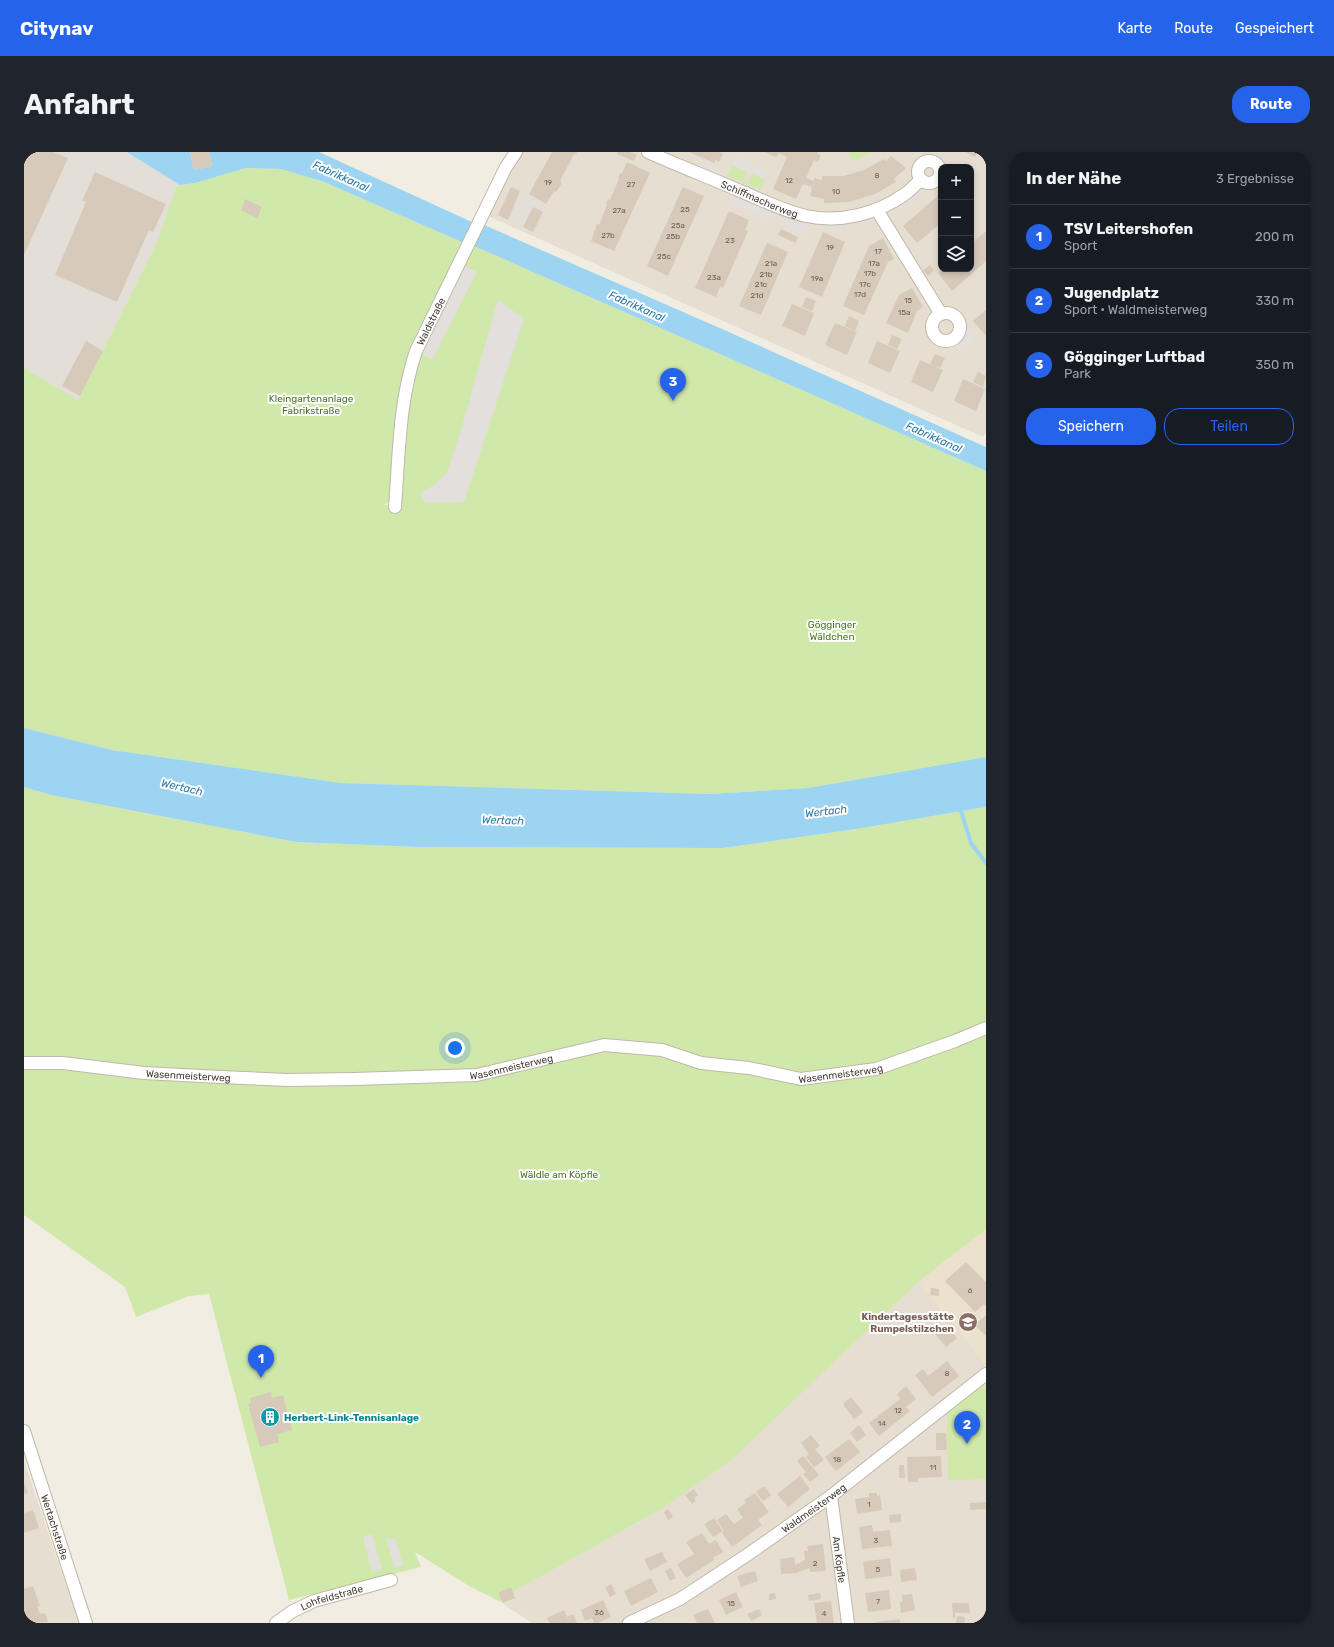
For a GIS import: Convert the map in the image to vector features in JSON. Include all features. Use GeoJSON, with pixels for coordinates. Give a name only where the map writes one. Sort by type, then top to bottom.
{"type":"FeatureCollection","features":[{"type":"Feature","properties":{"kind":"street","name":"Waldstraße"},"geometry":{"type":"LineString","coordinates":[[395,506],[404,404],[409,370],[416,351],[468,244],[506,167],[516,152]]}},
{"type":"Feature","properties":{"kind":"street","name":"Schiffmacherweg"},"geometry":{"type":"LineString","coordinates":[[648,152],[777,207],[806,216],[833,219],[859,216],[877,210],[906,194],[920,179]]}},
{"type":"Feature","properties":{"kind":"street"},"geometry":{"type":"LineString","coordinates":[[877,210],[941,314]]}},
{"type":"Feature","properties":{"kind":"street","name":"Wasenmeisterweg"},"geometry":{"type":"LineString","coordinates":[[24,1063],[63,1063],[144,1073],[221,1077],[287,1080],[369,1079],[477,1075],[604,1045],[662,1050],[701,1063],[749,1068],[801,1079],[876,1069],[955,1041],[986,1028]]}},
{"type":"Feature","properties":{"kind":"street","name":"Waldmeisterweg"},"geometry":{"type":"LineString","coordinates":[[629,1623],[680,1599],[832,1496],[986,1374]]}},
{"type":"Feature","properties":{"kind":"street","name":"Wertachstraße"},"geometry":{"type":"LineString","coordinates":[[24,1431],[86,1623]]}},
{"type":"Feature","properties":{"kind":"street","name":"Am Köpfle"},"geometry":{"type":"LineString","coordinates":[[832,1496],[848,1623]]}},
{"type":"Feature","properties":{"kind":"street","name":"Lohfeldstraße"},"geometry":{"type":"LineString","coordinates":[[276,1623],[293,1611],[314,1601],[391,1580]]}},
{"type":"Feature","properties":{"kind":"shaded area"},"geometry":{"type":"Polygon","coordinates":[[[24,152],[188,152],[195,183],[176,187],[157,242],[78,400],[24,368],[24,152]]]}},
{"type":"Feature","properties":{"kind":"shaded area"},"geometry":{"type":"Polygon","coordinates":[[[523,152],[986,152],[986,432],[983,437],[488,216],[514,162],[523,152]]]}},
{"type":"Feature","properties":{"kind":"shaded area"},"geometry":{"type":"Polygon","coordinates":[[[735,157],[750,163],[747,172],[732,165],[735,157]]]}},
{"type":"Feature","properties":{"kind":"shaded area"},"geometry":{"type":"Polygon","coordinates":[[[704,162],[720,168],[716,177],[701,171],[704,162]]]}},
{"type":"Feature","properties":{"kind":"shaded area"},"geometry":{"type":"Polygon","coordinates":[[[756,166],[768,171],[765,179],[753,174],[756,166]]]}},
{"type":"Feature","properties":{"kind":"shaded area"},"geometry":{"type":"Polygon","coordinates":[[[727,177],[760,190],[758,194],[726,180],[727,177]]]}},
{"type":"Feature","properties":{"kind":"shaded area"},"geometry":{"type":"Polygon","coordinates":[[[511,187],[524,193],[545,208],[533,232],[498,215],[511,187]]]}},
{"type":"Feature","properties":{"kind":"shaded area"},"geometry":{"type":"Polygon","coordinates":[[[733,192],[773,209],[769,219],[729,201],[733,192]]]}},
{"type":"Feature","properties":{"kind":"shaded area"},"geometry":{"type":"Polygon","coordinates":[[[917,193],[919,195],[901,210],[899,207],[917,193]]]}},
{"type":"Feature","properties":{"kind":"shaded area"},"geometry":{"type":"Polygon","coordinates":[[[784,216],[810,228],[807,236],[780,224],[784,216]]]}},
{"type":"Feature","properties":{"kind":"shaded area"},"geometry":{"type":"Polygon","coordinates":[[[849,223],[849,227],[826,229],[826,225],[849,223]]]}},
{"type":"Feature","properties":{"kind":"shaded area"},"geometry":{"type":"Polygon","coordinates":[[[459,263],[477,272],[432,360],[416,351],[459,263]]]}},
{"type":"Feature","properties":{"kind":"shaded area"},"geometry":{"type":"Polygon","coordinates":[[[498,299],[524,319],[464,502],[425,503],[420,493],[434,485],[447,473],[461,430],[498,299]]]}},
{"type":"Feature","properties":{"kind":"shaded area"},"geometry":{"type":"Polygon","coordinates":[[[967,328],[975,331],[969,347],[961,344],[967,328]]]}},
{"type":"Feature","properties":{"kind":"shaded area"},"geometry":{"type":"Polygon","coordinates":[[[986,1229],[986,1623],[532,1623],[503,1604],[515,1598],[513,1592],[660,1510],[918,1282],[986,1229]]]}},
{"type":"Feature","properties":{"kind":"shaded area","name":"Kindertagesstätte Rumpelstilzchen"},"geometry":{"type":"Polygon","coordinates":[[[986,1229],[986,1361],[984,1363],[918,1282],[986,1229]]]}},
{"type":"Feature","properties":{"kind":"shaded area"},"geometry":{"type":"Polygon","coordinates":[[[24,1461],[79,1623],[24,1623],[24,1461]]]}},
{"type":"Feature","properties":{"kind":"shaded area"},"geometry":{"type":"Polygon","coordinates":[[[372,1534],[382,1569],[372,1572],[363,1537],[372,1534]]]}},
{"type":"Feature","properties":{"kind":"shaded area"},"geometry":{"type":"Polygon","coordinates":[[[395,1538],[403,1565],[395,1568],[386,1540],[395,1538]]]}},
{"type":"Feature","properties":{"kind":"green space"},"geometry":{"type":"Polygon","coordinates":[[[849,152],[870,152],[852,161],[849,152]]]}},
{"type":"Feature","properties":{"kind":"green space"},"geometry":{"type":"Polygon","coordinates":[[[732,165],[747,172],[743,180],[749,182],[753,174],[765,179],[760,190],[727,176],[732,165]]]}},
{"type":"Feature","properties":{"kind":"green space","name":"Gögginger Wäldchen"},"geometry":{"type":"Polygon","coordinates":[[[246,168],[281,169],[324,182],[464,243],[465,249],[414,350],[402,403],[392,496],[389,502],[383,505],[402,504],[398,503],[411,371],[416,351],[474,246],[986,471],[986,757],[808,788],[710,794],[341,783],[112,750],[24,728],[24,368],[78,400],[157,242],[176,187],[246,168]]]}},
{"type":"Feature","properties":{"kind":"green space","name":"Wäldle am Köpfle"},"geometry":{"type":"Polygon","coordinates":[[[24,787],[51,795],[296,842],[417,847],[723,848],[856,829],[986,807],[986,1229],[918,1282],[730,1461],[660,1510],[513,1592],[515,1598],[503,1603],[469,1586],[415,1552],[421,1567],[289,1600],[209,1294],[189,1296],[136,1317],[125,1287],[24,1215],[24,787]]]}},
{"type":"Feature","properties":{"kind":"green space"},"geometry":{"type":"Polygon","coordinates":[[[978,1386],[986,1390],[986,1479],[948,1480],[947,1409],[978,1386]]]}},
{"type":"Feature","properties":{"kind":"water","name":"Fabrikkanal"},"geometry":{"type":"Polygon","coordinates":[[[127,152],[190,152],[194,170],[212,166],[209,152],[319,152],[474,223],[464,243],[324,182],[281,169],[246,168],[195,183],[180,185],[127,152]]]}},
{"type":"Feature","properties":{"kind":"water","name":"Fabrikkanal"},"geometry":{"type":"Polygon","coordinates":[[[484,225],[986,447],[986,471],[474,246],[484,225]]]}},
{"type":"Feature","properties":{"kind":"water","name":"Wertach"},"geometry":{"type":"Polygon","coordinates":[[[24,728],[112,750],[341,783],[710,794],[808,788],[986,757],[986,807],[856,829],[723,848],[417,847],[296,842],[51,795],[24,787],[24,728]]]}},
{"type":"Feature","properties":{"kind":"building"},"geometry":{"type":"Polygon","coordinates":[[[24,152],[53,152],[68,158],[24,255],[24,152]]]}},
{"type":"Feature","properties":{"kind":"building"},"geometry":{"type":"Polygon","coordinates":[[[190,152],[209,152],[212,166],[194,170],[190,152]]]}},
{"type":"Feature","properties":{"kind":"building"},"geometry":{"type":"Polygon","coordinates":[[[552,152],[577,152],[576,155],[574,154],[560,181],[562,183],[556,192],[554,191],[546,204],[529,194],[552,152]]]}},
{"type":"Feature","properties":{"kind":"building"},"geometry":{"type":"Polygon","coordinates":[[[618,152],[630,152],[637,155],[634,161],[617,154],[618,152]]]}},
{"type":"Feature","properties":{"kind":"building"},"geometry":{"type":"Polygon","coordinates":[[[689,152],[720,152],[723,154],[719,162],[715,160],[714,163],[689,152]]]}},
{"type":"Feature","properties":{"kind":"building"},"geometry":{"type":"Polygon","coordinates":[[[764,152],[818,152],[817,154],[821,155],[818,162],[814,160],[806,178],[814,181],[814,178],[822,180],[822,176],[844,176],[864,170],[884,159],[886,161],[891,156],[906,168],[894,179],[896,182],[875,194],[849,202],[824,203],[824,199],[810,196],[812,187],[803,184],[796,199],[773,189],[787,157],[779,153],[776,157],[764,152]]]}},
{"type":"Feature","properties":{"kind":"building"},"geometry":{"type":"Polygon","coordinates":[[[965,152],[978,152],[975,157],[965,152]]]}},
{"type":"Feature","properties":{"kind":"building"},"geometry":{"type":"Polygon","coordinates":[[[627,162],[650,173],[614,251],[591,241],[597,224],[599,225],[608,199],[610,200],[620,173],[622,173],[627,162]]]}},
{"type":"Feature","properties":{"kind":"building"},"geometry":{"type":"Polygon","coordinates":[[[95,172],[166,204],[153,232],[149,230],[117,302],[55,275],[86,202],[82,201],[95,172]]]}},
{"type":"Feature","properties":{"kind":"building"},"geometry":{"type":"Polygon","coordinates":[[[511,187],[520,191],[508,220],[498,215],[511,187]]]}},
{"type":"Feature","properties":{"kind":"building"},"geometry":{"type":"Polygon","coordinates":[[[683,187],[704,196],[668,276],[647,266],[683,187]]]}},
{"type":"Feature","properties":{"kind":"building"},"geometry":{"type":"Polygon","coordinates":[[[938,196],[938,226],[917,243],[903,226],[938,196]]]}},
{"type":"Feature","properties":{"kind":"building"},"geometry":{"type":"Polygon","coordinates":[[[245,199],[262,207],[257,218],[241,210],[245,199]]]}},
{"type":"Feature","properties":{"kind":"building"},"geometry":{"type":"Polygon","coordinates":[[[533,207],[543,212],[533,232],[523,227],[533,207]]]}},
{"type":"Feature","properties":{"kind":"building"},"geometry":{"type":"Polygon","coordinates":[[[729,211],[749,220],[745,230],[748,231],[723,288],[720,287],[716,297],[695,288],[729,211]]]}},
{"type":"Feature","properties":{"kind":"building"},"geometry":{"type":"Polygon","coordinates":[[[781,229],[798,237],[796,243],[778,235],[781,229]]]}},
{"type":"Feature","properties":{"kind":"building"},"geometry":{"type":"Polygon","coordinates":[[[986,231],[986,261],[974,272],[974,241],[986,231]]]}},
{"type":"Feature","properties":{"kind":"building"},"geometry":{"type":"Polygon","coordinates":[[[823,232],[845,242],[822,297],[799,287],[823,232]]]}},
{"type":"Feature","properties":{"kind":"building"},"geometry":{"type":"Polygon","coordinates":[[[883,238],[894,259],[888,262],[864,315],[843,306],[869,246],[883,238]]]}},
{"type":"Feature","properties":{"kind":"building"},"geometry":{"type":"Polygon","coordinates":[[[767,243],[788,252],[761,315],[739,306],[767,243]]]}},
{"type":"Feature","properties":{"kind":"building"},"geometry":{"type":"Polygon","coordinates":[[[930,265],[934,270],[928,276],[923,270],[930,265]]]}},
{"type":"Feature","properties":{"kind":"building"},"geometry":{"type":"Polygon","coordinates":[[[939,272],[974,272],[952,291],[938,273],[939,272]]]}},
{"type":"Feature","properties":{"kind":"building"},"geometry":{"type":"Polygon","coordinates":[[[912,288],[923,307],[917,311],[908,333],[886,323],[899,295],[912,288]]]}},
{"type":"Feature","properties":{"kind":"building"},"geometry":{"type":"Polygon","coordinates":[[[806,297],[816,301],[812,311],[802,307],[806,297]]]}},
{"type":"Feature","properties":{"kind":"building"},"geometry":{"type":"Polygon","coordinates":[[[792,304],[814,313],[805,336],[782,326],[792,304]]]}},
{"type":"Feature","properties":{"kind":"building"},"geometry":{"type":"Polygon","coordinates":[[[986,310],[986,336],[973,321],[986,310]]]}},
{"type":"Feature","properties":{"kind":"building"},"geometry":{"type":"Polygon","coordinates":[[[849,316],[859,321],[855,331],[845,326],[849,316]]]}},
{"type":"Feature","properties":{"kind":"building"},"geometry":{"type":"Polygon","coordinates":[[[835,323],[857,332],[847,355],[825,345],[835,323]]]}},
{"type":"Feature","properties":{"kind":"building"},"geometry":{"type":"Polygon","coordinates":[[[892,335],[902,339],[897,349],[888,345],[892,335]]]}},
{"type":"Feature","properties":{"kind":"building"},"geometry":{"type":"Polygon","coordinates":[[[86,341],[103,351],[80,396],[62,386],[86,341]]]}},
{"type":"Feature","properties":{"kind":"building"},"geometry":{"type":"Polygon","coordinates":[[[877,341],[900,351],[890,373],[868,363],[877,341]]]}},
{"type":"Feature","properties":{"kind":"building"},"geometry":{"type":"Polygon","coordinates":[[[935,354],[945,358],[940,368],[930,364],[935,354]]]}},
{"type":"Feature","properties":{"kind":"building"},"geometry":{"type":"Polygon","coordinates":[[[920,360],[943,370],[933,392],[911,382],[920,360]]]}},
{"type":"Feature","properties":{"kind":"building"},"geometry":{"type":"Polygon","coordinates":[[[978,372],[986,376],[983,387],[973,382],[978,372]]]}},
{"type":"Feature","properties":{"kind":"building"},"geometry":{"type":"Polygon","coordinates":[[[963,379],[985,389],[976,411],[954,401],[963,379]]]}},
{"type":"Feature","properties":{"kind":"building"},"geometry":{"type":"Polygon","coordinates":[[[966,1262],[986,1282],[986,1306],[984,1304],[975,1312],[945,1281],[966,1262]]]}},
{"type":"Feature","properties":{"kind":"building"},"geometry":{"type":"Polygon","coordinates":[[[931,1288],[939,1289],[939,1296],[930,1295],[931,1288]]]}},
{"type":"Feature","properties":{"kind":"building"},"geometry":{"type":"Polygon","coordinates":[[[986,1315],[986,1336],[975,1325],[986,1315]]]}},
{"type":"Feature","properties":{"kind":"building"},"geometry":{"type":"Polygon","coordinates":[[[946,1325],[957,1338],[946,1347],[935,1334],[946,1325]]]}},
{"type":"Feature","properties":{"kind":"building"},"geometry":{"type":"Polygon","coordinates":[[[947,1361],[959,1376],[932,1397],[915,1375],[923,1369],[928,1376],[947,1361]]]}},
{"type":"Feature","properties":{"kind":"building"},"geometry":{"type":"Polygon","coordinates":[[[906,1386],[916,1399],[906,1407],[910,1411],[879,1436],[869,1423],[900,1399],[897,1394],[906,1386]]]}},
{"type":"Feature","properties":{"kind":"building","name":"Herbert-Link-Tennisanlage"},"geometry":{"type":"Polygon","coordinates":[[[271,1392],[272,1398],[283,1395],[292,1430],[277,1434],[279,1442],[260,1447],[248,1404],[251,1403],[250,1398],[271,1392]]]}},
{"type":"Feature","properties":{"kind":"building"},"geometry":{"type":"Polygon","coordinates":[[[851,1397],[863,1412],[854,1419],[843,1404],[851,1397]]]}},
{"type":"Feature","properties":{"kind":"building"},"geometry":{"type":"Polygon","coordinates":[[[859,1425],[866,1435],[857,1442],[850,1433],[859,1425]]]}},
{"type":"Feature","properties":{"kind":"building"},"geometry":{"type":"Polygon","coordinates":[[[936,1433],[946,1433],[947,1450],[936,1450],[936,1433]]]}},
{"type":"Feature","properties":{"kind":"building"},"geometry":{"type":"Polygon","coordinates":[[[811,1435],[820,1446],[815,1449],[824,1460],[814,1467],[806,1457],[809,1454],[801,1443],[811,1435]]]}},
{"type":"Feature","properties":{"kind":"building"},"geometry":{"type":"Polygon","coordinates":[[[849,1439],[860,1452],[836,1471],[825,1457],[849,1439]]]}},
{"type":"Feature","properties":{"kind":"building"},"geometry":{"type":"Polygon","coordinates":[[[803,1456],[819,1475],[810,1482],[803,1474],[806,1472],[797,1461],[803,1456]]]}},
{"type":"Feature","properties":{"kind":"building"},"geometry":{"type":"Polygon","coordinates":[[[941,1456],[942,1477],[918,1478],[918,1482],[908,1482],[907,1457],[941,1456]]]}},
{"type":"Feature","properties":{"kind":"building"},"geometry":{"type":"Polygon","coordinates":[[[899,1465],[904,1465],[905,1478],[899,1478],[899,1465]]]}},
{"type":"Feature","properties":{"kind":"building"},"geometry":{"type":"Polygon","coordinates":[[[800,1476],[810,1489],[788,1507],[777,1494],[800,1476]]]}},
{"type":"Feature","properties":{"kind":"building"},"geometry":{"type":"Polygon","coordinates":[[[24,1482],[28,1493],[24,1494],[24,1482]]]}},
{"type":"Feature","properties":{"kind":"building"},"geometry":{"type":"Polygon","coordinates":[[[764,1486],[771,1495],[763,1501],[756,1492],[764,1486]]]}},
{"type":"Feature","properties":{"kind":"building"},"geometry":{"type":"Polygon","coordinates":[[[694,1489],[698,1495],[694,1498],[696,1501],[692,1504],[685,1495],[694,1489]]]}},
{"type":"Feature","properties":{"kind":"building"},"geometry":{"type":"Polygon","coordinates":[[[755,1493],[769,1512],[758,1520],[762,1525],[732,1547],[722,1533],[724,1531],[717,1520],[726,1514],[734,1524],[743,1518],[737,1509],[746,1503],[744,1500],[755,1493]]]}},
{"type":"Feature","properties":{"kind":"building"},"geometry":{"type":"Polygon","coordinates":[[[869,1493],[877,1493],[877,1496],[880,1495],[882,1510],[857,1514],[855,1499],[869,1497],[869,1493]]]}},
{"type":"Feature","properties":{"kind":"building"},"geometry":{"type":"Polygon","coordinates":[[[986,1502],[986,1509],[970,1510],[970,1503],[986,1502]]]}},
{"type":"Feature","properties":{"kind":"building"},"geometry":{"type":"Polygon","coordinates":[[[668,1509],[673,1517],[668,1520],[664,1512],[668,1509]]]}},
{"type":"Feature","properties":{"kind":"building"},"geometry":{"type":"Polygon","coordinates":[[[33,1510],[39,1528],[24,1533],[24,1513],[33,1510]]]}},
{"type":"Feature","properties":{"kind":"building"},"geometry":{"type":"Polygon","coordinates":[[[901,1514],[901,1522],[890,1523],[889,1515],[901,1514]]]}},
{"type":"Feature","properties":{"kind":"building"},"geometry":{"type":"Polygon","coordinates":[[[714,1518],[723,1531],[713,1537],[704,1524],[714,1518]]]}},
{"type":"Feature","properties":{"kind":"building"},"geometry":{"type":"Polygon","coordinates":[[[872,1525],[873,1532],[890,1530],[892,1546],[862,1549],[859,1527],[872,1525]]]}},
{"type":"Feature","properties":{"kind":"building"},"geometry":{"type":"Polygon","coordinates":[[[702,1533],[709,1544],[716,1540],[723,1552],[713,1558],[714,1560],[686,1578],[677,1564],[694,1554],[686,1542],[702,1533]]]}},
{"type":"Feature","properties":{"kind":"building"},"geometry":{"type":"Polygon","coordinates":[[[823,1544],[826,1571],[810,1572],[810,1568],[796,1573],[781,1574],[780,1559],[794,1557],[795,1565],[805,1560],[804,1551],[808,1551],[807,1546],[823,1544]]]}},
{"type":"Feature","properties":{"kind":"building"},"geometry":{"type":"Polygon","coordinates":[[[662,1552],[667,1562],[650,1571],[644,1559],[662,1552]]]}},
{"type":"Feature","properties":{"kind":"building"},"geometry":{"type":"Polygon","coordinates":[[[890,1558],[892,1576],[865,1579],[863,1562],[890,1558]]]}},
{"type":"Feature","properties":{"kind":"building"},"geometry":{"type":"Polygon","coordinates":[[[671,1568],[676,1578],[670,1581],[665,1571],[671,1568]]]}},
{"type":"Feature","properties":{"kind":"building"},"geometry":{"type":"Polygon","coordinates":[[[915,1568],[917,1580],[901,1582],[900,1570],[915,1568]]]}},
{"type":"Feature","properties":{"kind":"building"},"geometry":{"type":"Polygon","coordinates":[[[755,1571],[758,1581],[741,1587],[737,1576],[755,1571]]]}},
{"type":"Feature","properties":{"kind":"building"},"geometry":{"type":"Polygon","coordinates":[[[651,1578],[658,1592],[631,1606],[624,1591],[651,1578]]]}},
{"type":"Feature","properties":{"kind":"building"},"geometry":{"type":"Polygon","coordinates":[[[611,1584],[616,1594],[610,1597],[605,1587],[611,1584]]]}},
{"type":"Feature","properties":{"kind":"building"},"geometry":{"type":"Polygon","coordinates":[[[33,1586],[40,1606],[37,1606],[40,1614],[45,1613],[48,1622],[24,1623],[24,1589],[33,1586]]]}},
{"type":"Feature","properties":{"kind":"building"},"geometry":{"type":"Polygon","coordinates":[[[511,1587],[515,1598],[503,1603],[498,1593],[511,1587]]]}},
{"type":"Feature","properties":{"kind":"building"},"geometry":{"type":"Polygon","coordinates":[[[889,1590],[891,1609],[868,1612],[865,1593],[889,1590]]]}},
{"type":"Feature","properties":{"kind":"building"},"geometry":{"type":"Polygon","coordinates":[[[736,1592],[743,1607],[726,1615],[719,1600],[736,1592]]]}},
{"type":"Feature","properties":{"kind":"building"},"geometry":{"type":"Polygon","coordinates":[[[775,1593],[776,1599],[769,1600],[769,1594],[775,1593]]]}},
{"type":"Feature","properties":{"kind":"building"},"geometry":{"type":"Polygon","coordinates":[[[820,1593],[821,1599],[809,1601],[808,1595],[820,1593]]]}},
{"type":"Feature","properties":{"kind":"building"},"geometry":{"type":"Polygon","coordinates":[[[912,1594],[915,1610],[901,1613],[900,1602],[903,1602],[902,1595],[912,1594]]]}},
{"type":"Feature","properties":{"kind":"building"},"geometry":{"type":"Polygon","coordinates":[[[603,1600],[611,1617],[598,1623],[594,1623],[592,1618],[585,1621],[581,1610],[603,1600]]]}},
{"type":"Feature","properties":{"kind":"building"},"geometry":{"type":"Polygon","coordinates":[[[831,1601],[834,1623],[817,1623],[814,1603],[831,1601]]]}},
{"type":"Feature","properties":{"kind":"building"},"geometry":{"type":"Polygon","coordinates":[[[952,1603],[969,1603],[970,1613],[955,1613],[955,1618],[953,1618],[952,1603]]]}},
{"type":"Feature","properties":{"kind":"building"},"geometry":{"type":"Polygon","coordinates":[[[708,1609],[715,1623],[697,1623],[693,1615],[708,1609]]]}},
{"type":"Feature","properties":{"kind":"building"},"geometry":{"type":"Polygon","coordinates":[[[759,1609],[762,1615],[751,1621],[747,1614],[759,1609]]]}},
{"type":"Feature","properties":{"kind":"building"},"geometry":{"type":"Polygon","coordinates":[[[564,1610],[567,1617],[573,1614],[577,1623],[550,1623],[547,1618],[564,1610]]]}},
{"type":"Feature","properties":{"kind":"building"},"geometry":{"type":"Polygon","coordinates":[[[957,1616],[965,1617],[964,1623],[956,1623],[957,1616]]]}},
{"type":"Feature","properties":{"kind":"building"},"geometry":{"type":"Polygon","coordinates":[[[900,1619],[900,1623],[876,1623],[876,1622],[900,1619]]]}},
{"type":"Feature","properties":{"kind":"waterway"},"geometry":{"type":"LineString","coordinates":[[958,806],[971,843],[986,863]]}},
{"type":"Feature","properties":{"kind":"place","name":"Gögginger Luftbad"},"geometry":{"type":"Point","coordinates":[673,401]}},
{"type":"Feature","properties":{"kind":"place","name":"Kindertagesstätte Rumpelstilzchen"},"geometry":{"type":"Point","coordinates":[968,1322]}},
{"type":"Feature","properties":{"kind":"place","name":"TSV Leitershofen"},"geometry":{"type":"Point","coordinates":[261,1378]}},
{"type":"Feature","properties":{"kind":"place","name":"Herbert-Link-Tennisanlage"},"geometry":{"type":"Point","coordinates":[270,1417]}},
{"type":"Feature","properties":{"kind":"place","name":"Jugendplatz"},"geometry":{"type":"Point","coordinates":[967,1444]}},
{"type":"Feature","properties":{"kind":"park label","name":"Kleingartenanlage Fabrikstraße"},"geometry":{"type":"Point","coordinates":[311,404]}}]}
